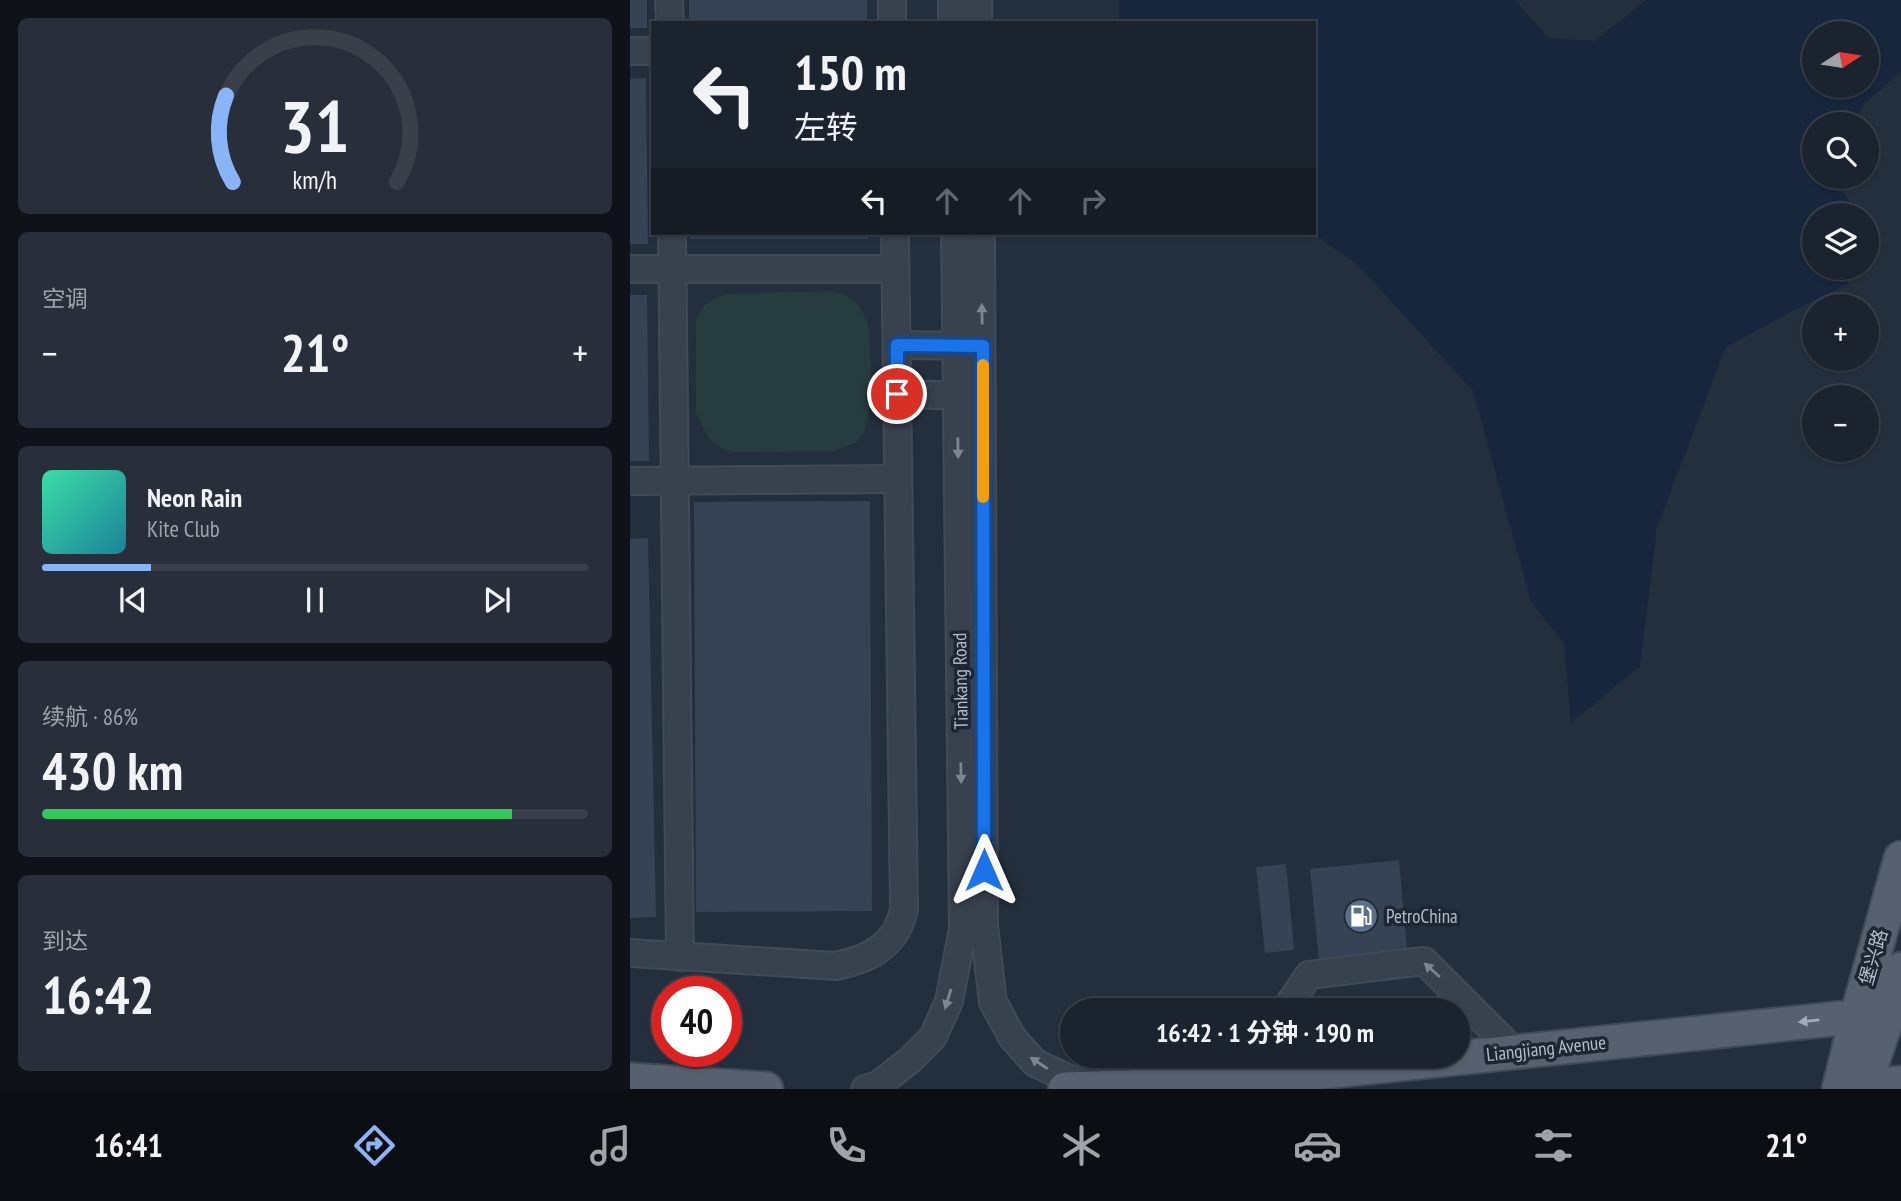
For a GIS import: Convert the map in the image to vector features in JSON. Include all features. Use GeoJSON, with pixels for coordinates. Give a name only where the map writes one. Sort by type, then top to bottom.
{"type":"FeatureCollection","features":[{"type":"Feature","properties":{"kind":"main road","name":"堡兴路"},"geometry":{"type":"LineString","coordinates":[[1882,1014],[1901,858]]}},
{"type":"Feature","properties":{"kind":"main road","name":"堡兴路"},"geometry":{"type":"LineString","coordinates":[[1882,1014],[1901,969]]}},
{"type":"Feature","properties":{"kind":"main road","name":"Liangjiang Avenue"},"geometry":{"type":"LineString","coordinates":[[1470,1055],[1882,1014]]}},
{"type":"Feature","properties":{"kind":"main road"},"geometry":{"type":"LineString","coordinates":[[1848,1088],[1882,1014]]}},
{"type":"Feature","properties":{"kind":"main road","name":"Liangjiang Avenue"},"geometry":{"type":"LineString","coordinates":[[1065,1089],[1127,1087],[1245,1068]]}},
{"type":"Feature","properties":{"kind":"main road"},"geometry":{"type":"LineString","coordinates":[[630,1080],[766,1089]]}},
{"type":"Feature","properties":{"kind":"main road"},"geometry":{"type":"LineString","coordinates":[[1848,1088],[1901,1083]]}},
{"type":"Feature","properties":{"kind":"street"},"geometry":{"type":"LineString","coordinates":[[669,0],[670,21]]}},
{"type":"Feature","properties":{"kind":"street"},"geometry":{"type":"LineString","coordinates":[[892,0],[892,21]]}},
{"type":"Feature","properties":{"kind":"street"},"geometry":{"type":"LineString","coordinates":[[952,0],[953,21]]}},
{"type":"Feature","properties":{"kind":"street"},"geometry":{"type":"LineString","coordinates":[[978,0],[978,21]]}},
{"type":"Feature","properties":{"kind":"street"},"geometry":{"type":"LineString","coordinates":[[630,51],[651,51]]}},
{"type":"Feature","properties":{"kind":"street"},"geometry":{"type":"LineString","coordinates":[[672,235],[680,957]]}},
{"type":"Feature","properties":{"kind":"street"},"geometry":{"type":"LineString","coordinates":[[630,953],[836,966],[873,955],[886,944],[901,923],[904,909],[895,235]]}},
{"type":"Feature","properties":{"kind":"street","name":"Tiankang Road"},"geometry":{"type":"LineString","coordinates":[[956,235],[970,346]]}},
{"type":"Feature","properties":{"kind":"street","name":"Tiankang Road"},"geometry":{"type":"LineString","coordinates":[[865,1089],[878,1085],[910,1060],[933,1037],[949,1001],[963,929],[970,346],[981,235]]}},
{"type":"Feature","properties":{"kind":"street"},"geometry":{"type":"LineString","coordinates":[[630,269],[895,269]]}},
{"type":"Feature","properties":{"kind":"street"},"geometry":{"type":"LineString","coordinates":[[897,345],[970,346]]}},
{"type":"Feature","properties":{"kind":"street"},"geometry":{"type":"LineString","coordinates":[[897,394],[970,396]]}},
{"type":"Feature","properties":{"kind":"street","name":"Tiankang Road"},"geometry":{"type":"LineString","coordinates":[[970,396],[984,926],[993,1002],[1012,1037],[1035,1063],[1070,1079],[1127,1087]]}},
{"type":"Feature","properties":{"kind":"street"},"geometry":{"type":"LineString","coordinates":[[630,481],[898,479]]}},
{"type":"Feature","properties":{"kind":"street"},"geometry":{"type":"LineString","coordinates":[[1293,998],[1309,975],[1424,961],[1461,998]]}},
{"type":"Feature","properties":{"kind":"street"},"geometry":{"type":"LineString","coordinates":[[1470,1006],[1516,1052]]}},
{"type":"Feature","properties":{"kind":"green space"},"geometry":{"type":"Polygon","coordinates":[[[829,291],[845,295],[856,303],[864,314],[869,330],[870,404],[864,431],[858,440],[833,451],[733,452],[720,448],[709,439],[696,413],[696,323],[701,311],[711,300],[728,294],[829,291]]]}},
{"type":"Feature","properties":{"kind":"water"},"geometry":{"type":"Polygon","coordinates":[[[1119,0],[1515,0],[1549,38],[1595,41],[1646,0],[1901,0],[1901,71],[1880,90],[1880,21],[1802,21],[1802,98],[1871,98],[1860,112],[1802,112],[1802,189],[1842,189],[1850,203],[1802,203],[1802,280],[1849,280],[1848,284],[1827,294],[1802,294],[1802,306],[1726,347],[1657,527],[1640,666],[1571,723],[1564,643],[1531,602],[1473,391],[1356,263],[1315,235],[1316,21],[1119,21],[1119,0]]]}},
{"type":"Feature","properties":{"kind":"building"},"geometry":{"type":"Polygon","coordinates":[[[630,0],[647,0],[647,28],[630,28],[630,0]]]}},
{"type":"Feature","properties":{"kind":"building"},"geometry":{"type":"Polygon","coordinates":[[[689,0],[867,0],[867,21],[689,21],[689,0]]]}},
{"type":"Feature","properties":{"kind":"building"},"geometry":{"type":"Polygon","coordinates":[[[646,78],[648,244],[630,244],[630,79],[646,78]]]}},
{"type":"Feature","properties":{"kind":"building"},"geometry":{"type":"Polygon","coordinates":[[[690,235],[868,235],[868,239],[690,239],[690,235]]]}},
{"type":"Feature","properties":{"kind":"building"},"geometry":{"type":"Polygon","coordinates":[[[630,295],[647,295],[649,461],[630,461],[630,295]]]}},
{"type":"Feature","properties":{"kind":"building"},"geometry":{"type":"Polygon","coordinates":[[[870,501],[872,911],[696,912],[694,502],[870,501]]]}},
{"type":"Feature","properties":{"kind":"building"},"geometry":{"type":"Polygon","coordinates":[[[648,538],[656,917],[630,918],[630,539],[648,538]]]}},
{"type":"Feature","properties":{"kind":"building"},"geometry":{"type":"Polygon","coordinates":[[[1399,860],[1409,972],[1321,980],[1310,869],[1399,860]]]}},
{"type":"Feature","properties":{"kind":"building"},"geometry":{"type":"Polygon","coordinates":[[[1286,864],[1294,950],[1265,953],[1256,867],[1286,864]]]}},
{"type":"Feature","properties":{"kind":"slow traffic"},"geometry":{"type":"LineString","coordinates":[[983,365],[983,497]]}},
{"type":"Feature","properties":{"kind":"place","name":"PetroChina"},"geometry":{"type":"Point","coordinates":[1361,916]}},
{"type":"Feature","properties":{"kind":"route"},"geometry":{"type":"LineString","coordinates":[[897,394],[897,345],[983,346],[984,870]]}}]}
